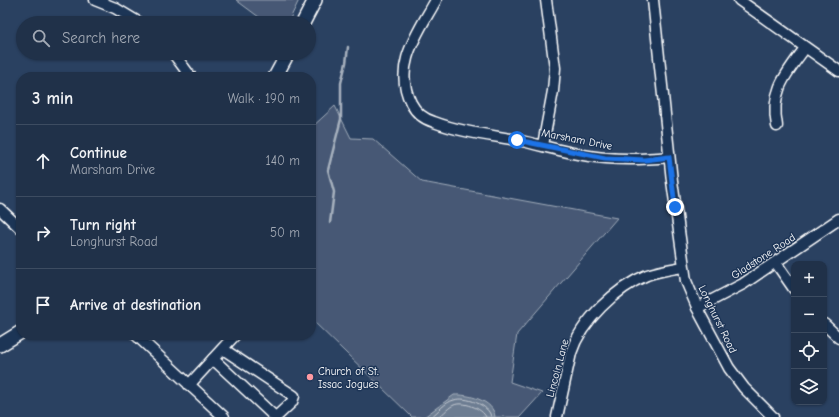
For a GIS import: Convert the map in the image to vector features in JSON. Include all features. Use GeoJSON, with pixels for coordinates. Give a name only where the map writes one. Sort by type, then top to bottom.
{"type":"FeatureCollection","features":[{"type":"Feature","properties":{"kind":"main road"},"geometry":{"type":"LineString","coordinates":[[307,16],[315,0]]}},
{"type":"Feature","properties":{"kind":"main road"},"geometry":{"type":"LineString","coordinates":[[278,72],[284,60]]}},
{"type":"Feature","properties":{"kind":"main road"},"geometry":{"type":"LineString","coordinates":[[0,346],[16,335]]}},
{"type":"Feature","properties":{"kind":"street"},"geometry":{"type":"LineString","coordinates":[[95,0],[115,8],[128,16]]}},
{"type":"Feature","properties":{"kind":"street","name":"Marsham Drive"},"geometry":{"type":"LineString","coordinates":[[436,0],[405,62],[404,80],[408,97],[415,109],[425,118],[443,125],[605,158],[644,160],[669,157]]}},
{"type":"Feature","properties":{"kind":"street"},"geometry":{"type":"LineString","coordinates":[[543,145],[552,101],[555,68],[546,0]]}},
{"type":"Feature","properties":{"kind":"street","name":"Longhurst Road"},"geometry":{"type":"LineString","coordinates":[[653,0],[669,157],[686,280],[697,308],[729,368],[744,388],[773,417]]}},
{"type":"Feature","properties":{"kind":"street"},"geometry":{"type":"LineString","coordinates":[[738,0],[839,71]]}},
{"type":"Feature","properties":{"kind":"street"},"geometry":{"type":"LineString","coordinates":[[777,126],[776,106],[778,90],[785,75],[805,48]]}},
{"type":"Feature","properties":{"kind":"street"},"geometry":{"type":"LineString","coordinates":[[178,60],[187,72]]}},
{"type":"Feature","properties":{"kind":"street"},"geometry":{"type":"LineString","coordinates":[[0,209],[16,224]]}},
{"type":"Feature","properties":{"kind":"street","name":"Gladstone Road"},"geometry":{"type":"LineString","coordinates":[[697,308],[734,289],[776,263],[839,220]]}},
{"type":"Feature","properties":{"kind":"street"},"geometry":{"type":"LineString","coordinates":[[776,263],[791,285]]}},
{"type":"Feature","properties":{"kind":"street","name":"Lincoln Lane"},"geometry":{"type":"LineString","coordinates":[[556,417],[574,343],[585,325],[600,309],[632,282],[649,274],[683,266]]}},
{"type":"Feature","properties":{"kind":"street"},"geometry":{"type":"LineString","coordinates":[[827,327],[839,338]]}},
{"type":"Feature","properties":{"kind":"street"},"geometry":{"type":"LineString","coordinates":[[141,340],[224,417]]}},
{"type":"Feature","properties":{"kind":"street"},"geometry":{"type":"LineString","coordinates":[[189,385],[231,340]]}},
{"type":"Feature","properties":{"kind":"street"},"geometry":{"type":"LineString","coordinates":[[213,359],[275,417],[292,402],[294,396],[223,349]]}},
{"type":"Feature","properties":{"kind":"shaded area"},"geometry":{"type":"Polygon","coordinates":[[[236,0],[299,0],[291,16],[258,16],[236,0]]]}},
{"type":"Feature","properties":{"kind":"shaded area"},"geometry":{"type":"Polygon","coordinates":[[[335,106],[351,138],[373,139],[422,182],[617,218],[517,334],[510,382],[542,393],[520,417],[412,417],[316,324],[316,123],[335,106]]]}},
{"type":"Feature","properties":{"kind":"water"},"geometry":{"type":"Polygon","coordinates":[[[454,395],[472,397],[485,402],[490,406],[495,417],[424,417],[454,395]]]}},
{"type":"Feature","properties":{"kind":"waterway"},"geometry":{"type":"LineString","coordinates":[[330,223],[334,192],[328,170],[341,119],[341,83],[348,47]]}},
{"type":"Feature","properties":{"kind":"place","name":"Church of St. Issac Jogues"},"geometry":{"type":"Point","coordinates":[310,377]}},
{"type":"Feature","properties":{"kind":"route"},"geometry":{"type":"LineString","coordinates":[[517,140],[584,155],[605,158],[644,160],[669,157],[675,207]]}}]}
